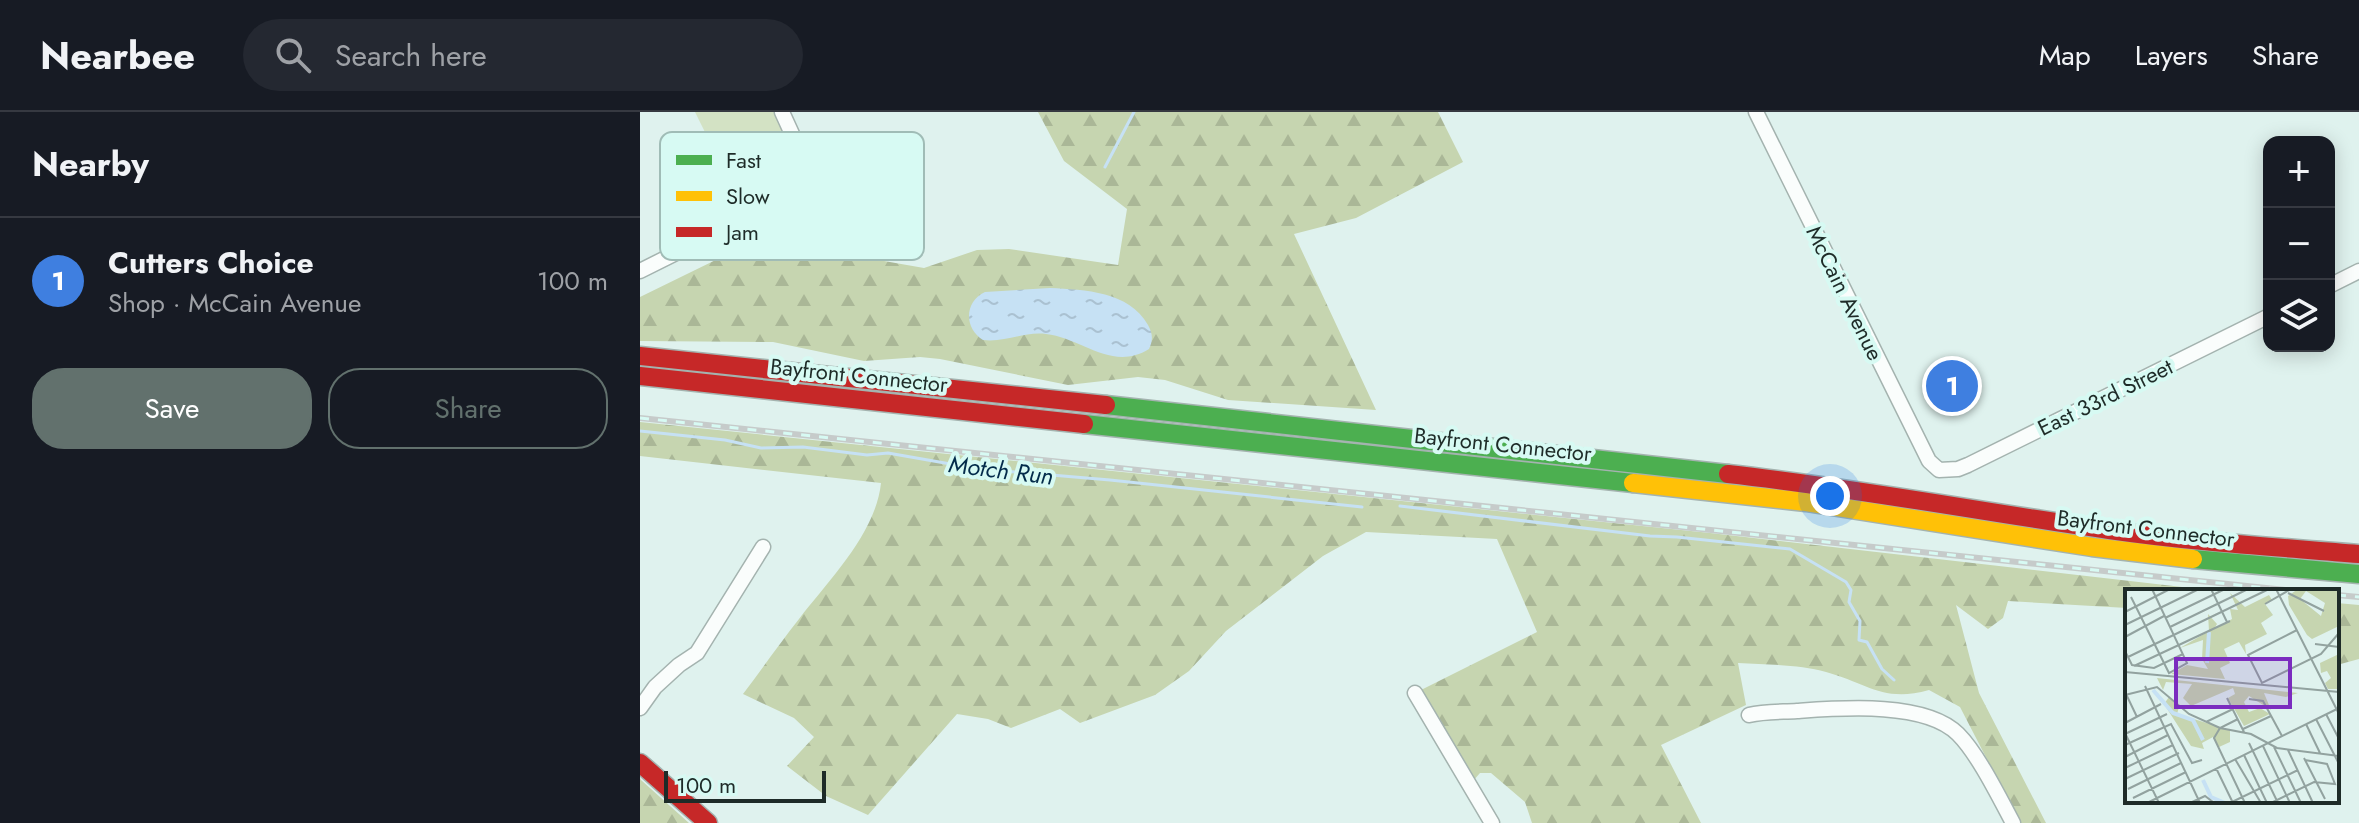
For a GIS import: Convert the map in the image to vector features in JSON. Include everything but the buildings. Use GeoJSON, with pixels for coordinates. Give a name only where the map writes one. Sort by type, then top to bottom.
{"type":"FeatureCollection","features":[{"type":"Feature","properties":{"kind":"main road","name":"Bayfront Connector"},"geometry":{"type":"LineString","coordinates":[[640,356],[1543,452],[1810,483],[2111,530],[2359,554]]}},
{"type":"Feature","properties":{"kind":"main road","name":"Bayfront Connector"},"geometry":{"type":"LineString","coordinates":[[640,376],[1806,502],[2092,547],[2255,566],[2359,574]]}},
{"type":"Feature","properties":{"kind":"main road"},"geometry":{"type":"LineString","coordinates":[[640,763],[708,823]]}},
{"type":"Feature","properties":{"kind":"street"},"geometry":{"type":"LineString","coordinates":[[782,112],[791,132]]}},
{"type":"Feature","properties":{"kind":"street","name":"McCain Avenue"},"geometry":{"type":"LineString","coordinates":[[1756,112],[1929,461],[1939,470]]}},
{"type":"Feature","properties":{"kind":"street"},"geometry":{"type":"LineString","coordinates":[[640,271],[662,260]]}},
{"type":"Feature","properties":{"kind":"street"},"geometry":{"type":"LineString","coordinates":[[2335,283],[2359,271]]}},
{"type":"Feature","properties":{"kind":"street","name":"East 33rd Street"},"geometry":{"type":"LineString","coordinates":[[1939,470],[1970,465],[2263,319]]}},
{"type":"Feature","properties":{"kind":"street"},"geometry":{"type":"LineString","coordinates":[[640,708],[655,687],[697,653],[763,547]]}},
{"type":"Feature","properties":{"kind":"street"},"geometry":{"type":"LineString","coordinates":[[1415,693],[1492,823]]}},
{"type":"Feature","properties":{"kind":"street"},"geometry":{"type":"LineString","coordinates":[[1749,715],[1767,711],[1871,708],[1934,720],[1958,734],[2013,823]]}},
{"type":"Feature","properties":{"kind":"green space"},"geometry":{"type":"Polygon","coordinates":[[[695,112],[775,112],[784,132],[705,132],[695,112]]]}},
{"type":"Feature","properties":{"kind":"green space"},"geometry":{"type":"Polygon","coordinates":[[[1038,112],[1438,112],[1463,162],[1356,218],[1294,234],[1376,410],[1228,400],[1165,380],[1138,377],[1068,385],[940,359],[920,357],[864,361],[773,342],[640,341],[640,297],[716,260],[878,260],[924,268],[977,250],[1009,249],[1118,265],[1127,209],[1064,161],[1038,112]]]}},
{"type":"Feature","properties":{"kind":"green space"},"geometry":{"type":"Polygon","coordinates":[[[640,422],[1710,533],[2200,589],[2125,589],[2125,608],[2008,601],[2003,618],[1988,629],[1956,605],[1979,693],[2046,823],[2020,823],[1960,707],[1929,690],[1887,693],[1816,669],[1738,663],[1746,705],[1661,745],[1701,823],[1532,823],[1525,802],[1491,773],[1480,773],[1473,781],[1419,691],[1537,632],[1497,539],[1366,532],[1323,556],[1226,631],[1189,671],[1155,695],[1080,723],[1060,709],[1011,728],[988,719],[957,714],[868,815],[826,796],[787,766],[814,737],[794,718],[743,694],[861,538],[877,502],[881,483],[640,456],[640,422]]]}},
{"type":"Feature","properties":{"kind":"green space"},"geometry":{"type":"Polygon","coordinates":[[[2339,603],[2359,605],[2359,659],[2339,664],[2339,603]]]}},
{"type":"Feature","properties":{"kind":"green space"},"geometry":{"type":"Polygon","coordinates":[[[641,780],[689,823],[640,823],[641,780]]]}},
{"type":"Feature","properties":{"kind":"water"},"geometry":{"type":"Polygon","coordinates":[[[1050,288],[1105,294],[1130,305],[1150,328],[1152,337],[1149,349],[1122,357],[1097,352],[1046,334],[983,340],[972,329],[970,308],[985,292],[1050,288]]]}},
{"type":"Feature","properties":{"kind":"waterway"},"geometry":{"type":"LineString","coordinates":[[1105,167],[1134,112]]}},
{"type":"Feature","properties":{"kind":"waterway","name":"Motch Run"},"geometry":{"type":"LineString","coordinates":[[640,431],[725,440],[761,448],[803,447],[867,455],[888,453],[979,469],[1362,507]]}},
{"type":"Feature","properties":{"kind":"waterway"},"geometry":{"type":"LineString","coordinates":[[1400,506],[1650,536],[1790,549],[1846,582],[1851,590],[1849,602],[1860,621],[1859,640],[1867,642],[1882,669],[1894,680]]}},
{"type":"Feature","properties":{"kind":"railway"},"geometry":{"type":"LineString","coordinates":[[640,418],[2276,589]]}},
{"type":"Feature","properties":{"kind":"railway"},"geometry":{"type":"LineString","coordinates":[[2339,595],[2359,597]]}},
{"type":"Feature","properties":{"kind":"traffic: fast"},"geometry":{"type":"LineString","coordinates":[[1106,405],[1728,474]]}},
{"type":"Feature","properties":{"kind":"traffic: fast"},"geometry":{"type":"LineString","coordinates":[[1084,424],[1633,483]]}},
{"type":"Feature","properties":{"kind":"traffic: fast"},"geometry":{"type":"LineString","coordinates":[[2193,559],[2359,574]]}},
{"type":"Feature","properties":{"kind":"traffic: slow"},"geometry":{"type":"LineString","coordinates":[[1633,483],[1806,502],[2092,547],[2193,559]]}},
{"type":"Feature","properties":{"kind":"traffic: jam"},"geometry":{"type":"LineString","coordinates":[[640,356],[1106,405]]}},
{"type":"Feature","properties":{"kind":"traffic: jam"},"geometry":{"type":"LineString","coordinates":[[640,376],[1084,424]]}},
{"type":"Feature","properties":{"kind":"traffic: jam"},"geometry":{"type":"LineString","coordinates":[[1728,474],[2140,534],[2359,554]]}},
{"type":"Feature","properties":{"kind":"traffic: jam"},"geometry":{"type":"LineString","coordinates":[[640,763],[708,823]]}},
{"type":"Feature","properties":{"kind":"place","name":"Cutters Choice"},"geometry":{"type":"Point","coordinates":[1952,386]}}]}
